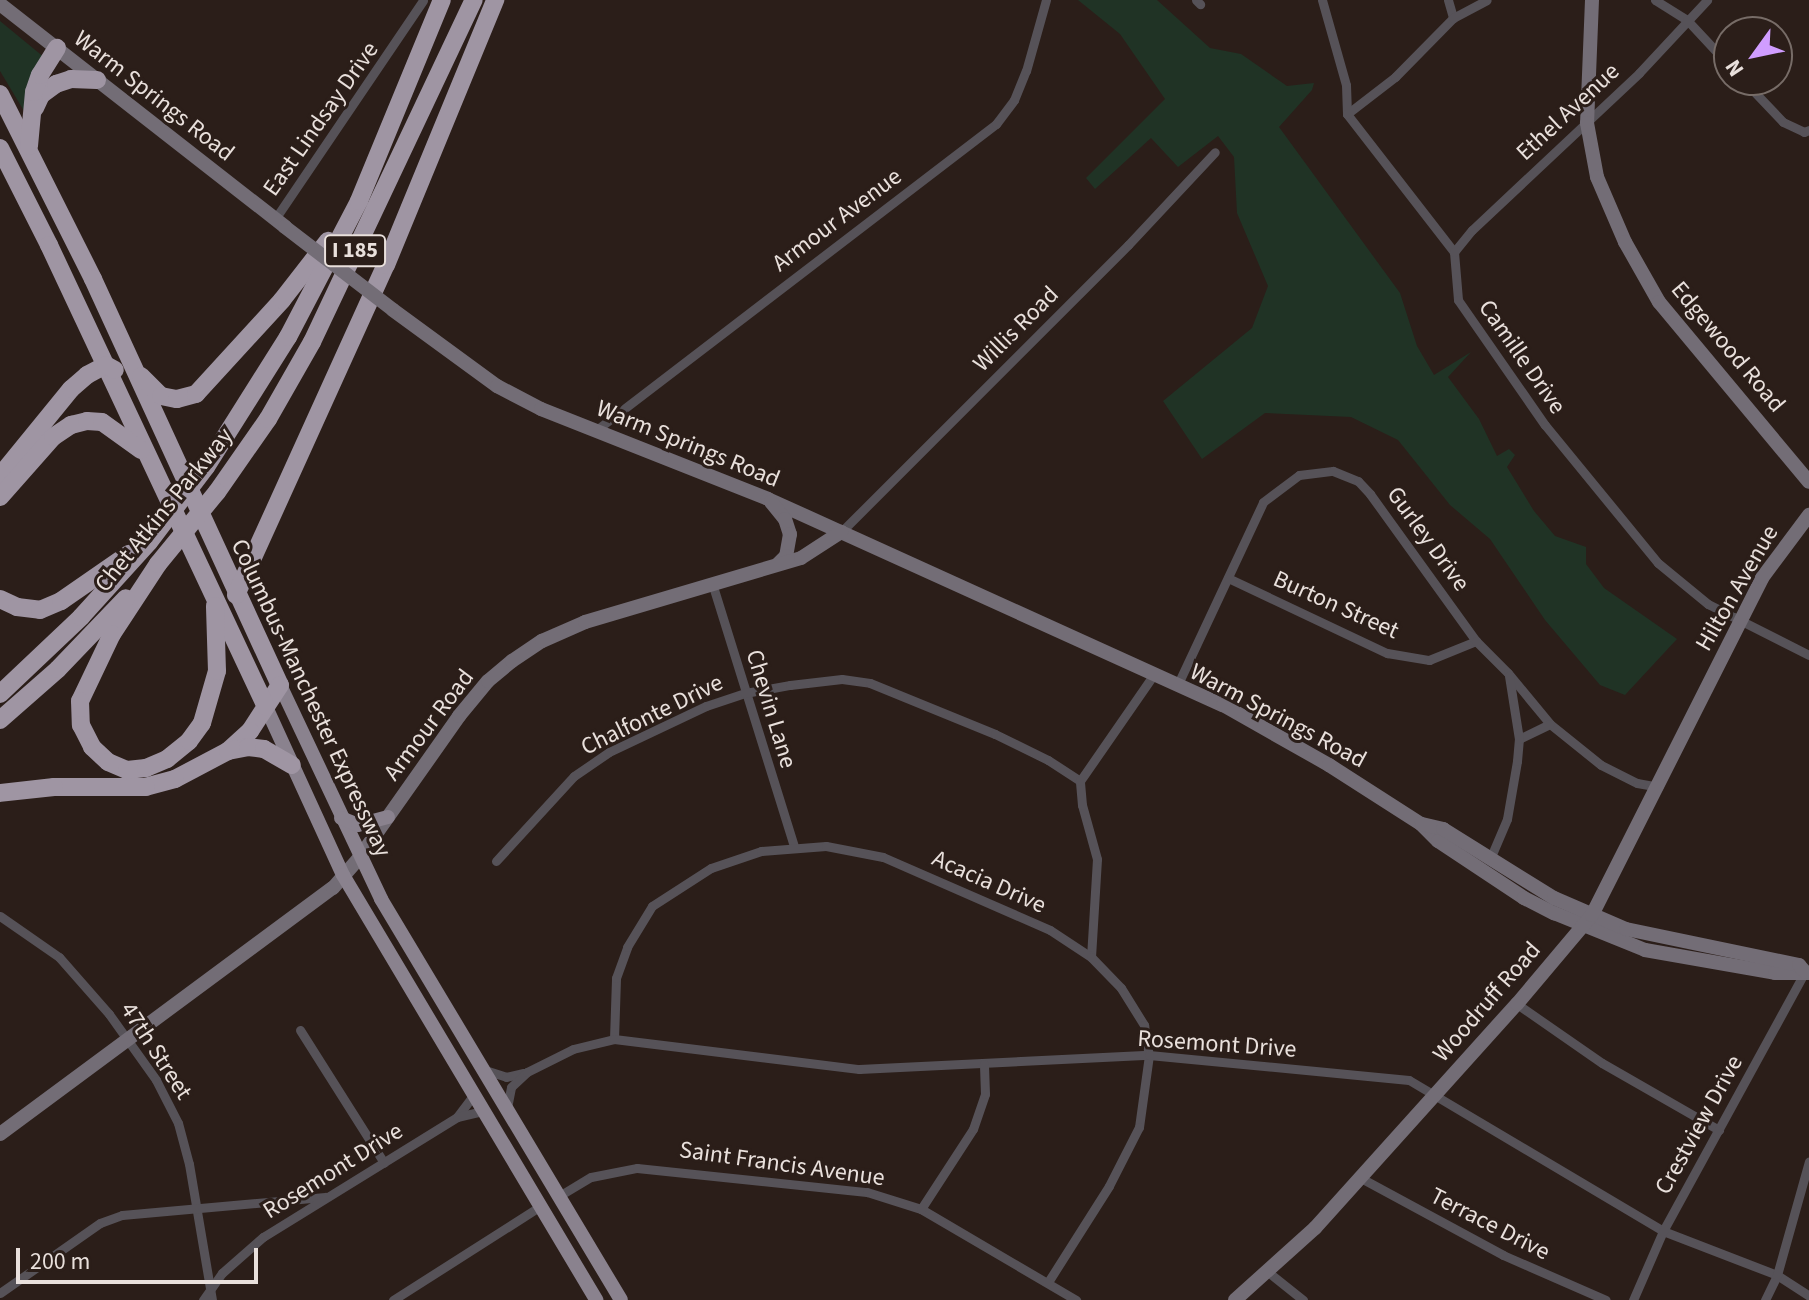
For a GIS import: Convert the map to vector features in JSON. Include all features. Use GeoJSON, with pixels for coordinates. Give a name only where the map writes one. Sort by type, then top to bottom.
{"type":"FeatureCollection","features":[{"type":"Feature","properties":{"kind":"highway","name":"Chet Atkins Parkway"},"geometry":{"type":"LineString","coordinates":[[0,694],[81,617],[149,542],[206,467],[288,337],[359,201],[442,0]]}},
{"type":"Feature","properties":{"kind":"highway","name":"Chet Atkins Parkway"},"geometry":{"type":"LineString","coordinates":[[0,720],[58,669],[158,564],[217,492],[268,419],[312,342],[474,0]]}},
{"type":"Feature","properties":{"kind":"highway"},"geometry":{"type":"LineString","coordinates":[[236,595],[386,265],[495,0]]}},
{"type":"Feature","properties":{"kind":"highway"},"geometry":{"type":"LineString","coordinates":[[29,146],[40,75],[57,48]]}},
{"type":"Feature","properties":{"kind":"highway"},"geometry":{"type":"LineString","coordinates":[[32,114],[41,95],[56,84],[71,79],[97,80]]}},
{"type":"Feature","properties":{"kind":"highway","name":"Columbus-Manchester Expressway"},"geometry":{"type":"LineString","coordinates":[[0,94],[29,146],[280,685]]}},
{"type":"Feature","properties":{"kind":"highway","name":"Columbus-Manchester Expressway"},"geometry":{"type":"LineString","coordinates":[[0,148],[106,365],[266,707]]}},
{"type":"Feature","properties":{"kind":"highway"},"geometry":{"type":"LineString","coordinates":[[131,364],[161,396],[177,399],[196,394],[282,300],[359,201]]}},
{"type":"Feature","properties":{"kind":"highway"},"geometry":{"type":"LineString","coordinates":[[0,476],[71,389],[87,375],[106,365],[128,378],[152,410]]}},
{"type":"Feature","properties":{"kind":"highway"},"geometry":{"type":"LineString","coordinates":[[0,497],[53,437],[87,421],[102,422],[118,431],[146,455]]}},
{"type":"Feature","properties":{"kind":"highway"},"geometry":{"type":"LineString","coordinates":[[0,599],[17,607],[40,610],[61,601],[149,542]]}},
{"type":"Feature","properties":{"kind":"highway"},"geometry":{"type":"LineString","coordinates":[[158,564],[112,634],[80,701],[81,725],[92,747],[108,762],[127,770],[146,768],[167,759],[189,741],[202,723],[217,671],[215,599]]}},
{"type":"Feature","properties":{"kind":"highway"},"geometry":{"type":"LineString","coordinates":[[0,793],[54,787],[146,787],[175,779],[228,751],[250,731],[280,685]]}},
{"type":"Feature","properties":{"kind":"highway"},"geometry":{"type":"LineString","coordinates":[[228,751],[248,747],[264,749],[292,765]]}},
{"type":"Feature","properties":{"kind":"main road","name":"Columbus-Manchester Expressway"},"geometry":{"type":"LineString","coordinates":[[280,685],[359,858],[417,963],[621,1300]]}},
{"type":"Feature","properties":{"kind":"main road","name":"Columbus-Manchester Expressway"},"geometry":{"type":"LineString","coordinates":[[266,707],[343,875],[596,1300]]}},
{"type":"Feature","properties":{"kind":"main road"},"geometry":{"type":"LineString","coordinates":[[341,818],[358,825],[388,817]]}},
{"type":"Feature","properties":{"kind":"street","name":"East Lindsay Drive"},"geometry":{"type":"LineString","coordinates":[[280,223],[423,0]]}},
{"type":"Feature","properties":{"kind":"street","name":"Armour Avenue"},"geometry":{"type":"LineString","coordinates":[[595,431],[996,124],[1014,100],[1026,71],[1046,0]]}},
{"type":"Feature","properties":{"kind":"street"},"geometry":{"type":"LineString","coordinates":[[1322,0],[1346,85],[1347,114],[1454,252]]}},
{"type":"Feature","properties":{"kind":"street"},"geometry":{"type":"LineString","coordinates":[[1448,0],[1453,18]]}},
{"type":"Feature","properties":{"kind":"street"},"geometry":{"type":"LineString","coordinates":[[1347,114],[1395,77],[1453,18],[1487,0]]}},
{"type":"Feature","properties":{"kind":"street","name":"Edgewood Road"},"geometry":{"type":"LineString","coordinates":[[1592,0],[1587,123],[1597,177],[1625,242],[1659,302],[1809,482]]}},
{"type":"Feature","properties":{"kind":"street"},"geometry":{"type":"LineString","coordinates":[[1655,0],[1687,20],[1713,48]]}},
{"type":"Feature","properties":{"kind":"street","name":"Ethel Avenue"},"geometry":{"type":"LineString","coordinates":[[1454,252],[1472,230],[1587,123],[1707,0]]}},
{"type":"Feature","properties":{"kind":"street","name":"Warm Springs Road"},"geometry":{"type":"LineString","coordinates":[[0,4],[393,310],[497,386],[595,431],[768,499],[1223,705],[1316,757],[1421,824],[1438,841],[1524,898],[1587,920],[1668,941],[1799,965],[1807,972]]}},
{"type":"Feature","properties":{"kind":"street"},"geometry":{"type":"LineString","coordinates":[[1758,96],[1783,122],[1804,132],[1809,130]]}},
{"type":"Feature","properties":{"kind":"street","name":"Willis Road"},"geometry":{"type":"LineString","coordinates":[[841,532],[1120,253],[1215,152]]}},
{"type":"Feature","properties":{"kind":"street","name":"Camille Drive"},"geometry":{"type":"LineString","coordinates":[[1454,252],[1458,300],[1545,425],[1658,563],[1708,604],[1809,655]]}},
{"type":"Feature","properties":{"kind":"street","name":"Gurley Drive"},"geometry":{"type":"LineString","coordinates":[[1177,686],[1263,502],[1299,475],[1333,471],[1358,481],[1370,494],[1476,641],[1508,673],[1550,724],[1601,765],[1637,783],[1659,787]]}},
{"type":"Feature","properties":{"kind":"street"},"geometry":{"type":"LineString","coordinates":[[768,499],[785,519],[790,534],[786,556],[778,564]]}},
{"type":"Feature","properties":{"kind":"street","name":"Hilton Avenue"},"geometry":{"type":"LineString","coordinates":[[1708,686],[1780,550],[1809,515]]}},
{"type":"Feature","properties":{"kind":"street","name":"Armour Road"},"geometry":{"type":"LineString","coordinates":[[0,1134],[318,900],[359,858],[459,716],[488,681],[512,661],[542,641],[585,622],[801,558],[841,532]]}},
{"type":"Feature","properties":{"kind":"street","name":"Burton Street"},"geometry":{"type":"LineString","coordinates":[[1228,578],[1387,653],[1429,660],[1476,641]]}},
{"type":"Feature","properties":{"kind":"street","name":"Chevin Lane"},"geometry":{"type":"LineString","coordinates":[[712,583],[794,847]]}},
{"type":"Feature","properties":{"kind":"street"},"geometry":{"type":"LineString","coordinates":[[1490,859],[1507,819],[1519,739],[1508,673]]}},
{"type":"Feature","properties":{"kind":"street"},"geometry":{"type":"LineString","coordinates":[[1091,957],[1097,859],[1082,805],[1080,781],[1154,674]]}},
{"type":"Feature","properties":{"kind":"street","name":"Chalfonte Drive"},"geometry":{"type":"LineString","coordinates":[[496,861],[574,776],[609,752],[706,706],[745,693],[842,679],[870,683],[995,734],[1048,760],[1080,781]]}},
{"type":"Feature","properties":{"kind":"street","name":"Woodruff Road"},"geometry":{"type":"LineString","coordinates":[[1235,1300],[1315,1228],[1517,1004],[1587,920],[1659,787],[1708,686]]}},
{"type":"Feature","properties":{"kind":"street"},"geometry":{"type":"LineString","coordinates":[[1519,739],[1550,724]]}},
{"type":"Feature","properties":{"kind":"street","name":"Warm Springs Road"},"geometry":{"type":"LineString","coordinates":[[1421,824],[1443,829],[1587,920]]}},
{"type":"Feature","properties":{"kind":"street","name":"Acacia Drive"},"geometry":{"type":"LineString","coordinates":[[614,1039],[616,978],[627,947],[652,906],[711,868],[761,851],[826,846],[883,857],[1050,930],[1091,957],[1121,988],[1144,1025],[1149,1055],[1139,1127],[1109,1186],[1048,1282]]}},
{"type":"Feature","properties":{"kind":"street","name":"47th Street"},"geometry":{"type":"LineString","coordinates":[[0,916],[59,957],[109,1014],[156,1080],[178,1123],[198,1210],[211,1296]]}},
{"type":"Feature","properties":{"kind":"street","name":"Crestview Drive"},"geometry":{"type":"LineString","coordinates":[[1633,1300],[1663,1231],[1807,972]]}},
{"type":"Feature","properties":{"kind":"street"},"geometry":{"type":"LineString","coordinates":[[1517,1004],[1602,1063],[1719,1130]]}},
{"type":"Feature","properties":{"kind":"street"},"geometry":{"type":"LineString","coordinates":[[300,1030],[384,1163]]}},
{"type":"Feature","properties":{"kind":"street","name":"Rosemont Drive"},"geometry":{"type":"LineString","coordinates":[[482,1069],[506,1077],[527,1072],[575,1048],[614,1039],[859,1069],[1149,1055],[1409,1080],[1663,1231],[1777,1275],[1809,1296]]}},
{"type":"Feature","properties":{"kind":"street"},"geometry":{"type":"LineString","coordinates":[[921,1209],[973,1129],[985,1094],[984,1064]]}},
{"type":"Feature","properties":{"kind":"street"},"geometry":{"type":"LineString","coordinates":[[507,1111],[511,1087],[527,1072]]}},
{"type":"Feature","properties":{"kind":"street","name":"Rosemont Drive"},"geometry":{"type":"LineString","coordinates":[[457,1117],[473,1096]]}},
{"type":"Feature","properties":{"kind":"street","name":"Rosemont Drive"},"geometry":{"type":"LineString","coordinates":[[203,1300],[211,1296],[241,1255],[325,1197],[457,1117],[482,1111]]}},
{"type":"Feature","properties":{"kind":"street"},"geometry":{"type":"LineString","coordinates":[[1765,1300],[1777,1275],[1809,1161]]}},
{"type":"Feature","properties":{"kind":"street","name":"Saint Francis Avenue"},"geometry":{"type":"LineString","coordinates":[[559,1196],[591,1177],[637,1168],[662,1168],[867,1192],[921,1209],[1076,1300]]}},
{"type":"Feature","properties":{"kind":"street","name":"Terrace Drive"},"geometry":{"type":"LineString","coordinates":[[1359,1177],[1503,1255],[1606,1300]]}},
{"type":"Feature","properties":{"kind":"street"},"geometry":{"type":"LineString","coordinates":[[0,1293],[100,1223],[122,1215],[325,1197]]}},
{"type":"Feature","properties":{"kind":"street"},"geometry":{"type":"LineString","coordinates":[[393,1300],[539,1207]]}},
{"type":"Feature","properties":{"kind":"street"},"geometry":{"type":"LineString","coordinates":[[1268,1272],[1303,1300]]}},
{"type":"Feature","properties":{"kind":"green space"},"geometry":{"type":"Polygon","coordinates":[[[1078,0],[1157,0],[1210,48],[1241,54],[1287,86],[1314,83],[1312,90],[1279,127],[1400,293],[1417,346],[1434,375],[1471,352],[1448,377],[1479,419],[1497,456],[1509,449],[1515,455],[1507,467],[1534,511],[1555,536],[1586,547],[1586,564],[1604,588],[1677,639],[1625,695],[1600,685],[1545,620],[1490,539],[1450,505],[1398,440],[1351,417],[1265,413],[1202,459],[1163,401],[1252,328],[1268,286],[1237,213],[1234,157],[1218,136],[1178,167],[1151,138],[1095,189],[1086,178],[1165,99],[1120,34],[1078,0]]]}},
{"type":"Feature","properties":{"kind":"green space"},"geometry":{"type":"Polygon","coordinates":[[[0,21],[45,58],[24,111],[0,71],[0,21]]]}}]}
